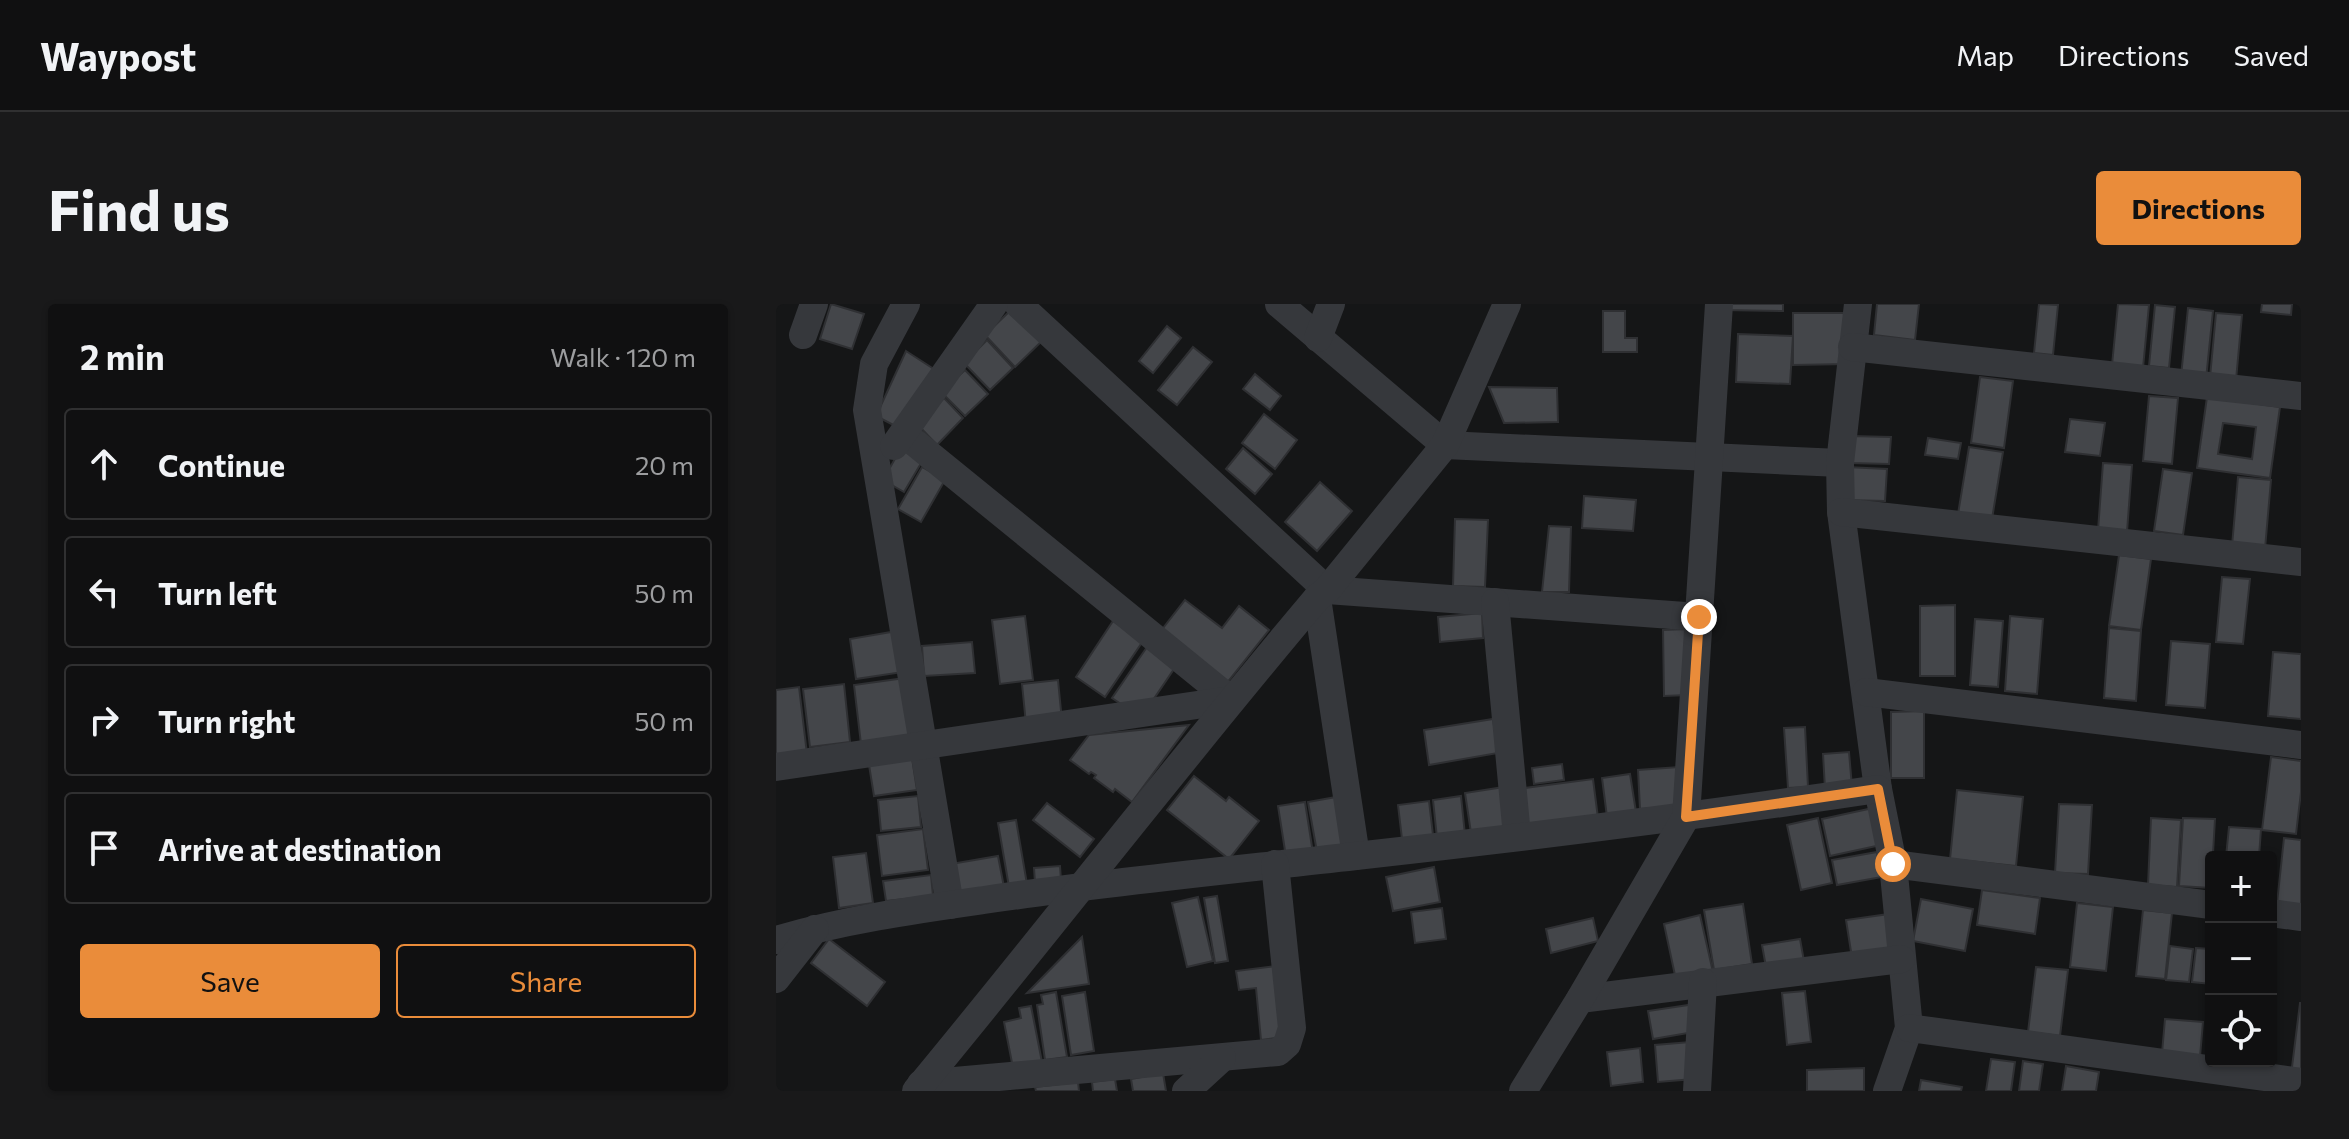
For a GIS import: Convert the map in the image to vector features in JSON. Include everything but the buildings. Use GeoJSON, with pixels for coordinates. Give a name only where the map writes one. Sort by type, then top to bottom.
{"type":"FeatureCollection","features":[{"type":"Feature","properties":{"kind":"street"},"geometry":{"type":"LineString","coordinates":[[803,335],[814,304]]}},
{"type":"Feature","properties":{"kind":"street"},"geometry":{"type":"LineString","coordinates":[[906,304],[874,364],[867,410],[950,905]]}},
{"type":"Feature","properties":{"kind":"street"},"geometry":{"type":"LineString","coordinates":[[877,469],[994,304]]}},
{"type":"Feature","properties":{"kind":"street"},"geometry":{"type":"LineString","coordinates":[[1018,304],[1322,594],[1356,856]]}},
{"type":"Feature","properties":{"kind":"street"},"geometry":{"type":"LineString","coordinates":[[1279,304],[1445,445],[1840,463]]}},
{"type":"Feature","properties":{"kind":"street"},"geometry":{"type":"LineString","coordinates":[[1318,338],[1331,304]]}},
{"type":"Feature","properties":{"kind":"street"},"geometry":{"type":"LineString","coordinates":[[918,1088],[1231,700],[1445,445],[1507,304]]}},
{"type":"Feature","properties":{"kind":"street"},"geometry":{"type":"LineString","coordinates":[[1523,1091],[1686,817],[1719,304]]}},
{"type":"Feature","properties":{"kind":"street"},"geometry":{"type":"LineString","coordinates":[[1858,304],[1840,463],[1841,512],[1878,789],[1893,864],[1909,1028],[1887,1091]]}},
{"type":"Feature","properties":{"kind":"street"},"geometry":{"type":"LineString","coordinates":[[1852,347],[2301,396]]}},
{"type":"Feature","properties":{"kind":"street"},"geometry":{"type":"LineString","coordinates":[[904,434],[1231,700]]}},
{"type":"Feature","properties":{"kind":"street"},"geometry":{"type":"LineString","coordinates":[[1841,512],[2301,562]]}},
{"type":"Feature","properties":{"kind":"street"},"geometry":{"type":"LineString","coordinates":[[1322,594],[1495,602],[1699,617]]}},
{"type":"Feature","properties":{"kind":"street"},"geometry":{"type":"LineString","coordinates":[[1495,602],[1517,836]]}},
{"type":"Feature","properties":{"kind":"street"},"geometry":{"type":"LineString","coordinates":[[1866,692],[2301,745]]}},
{"type":"Feature","properties":{"kind":"street"},"geometry":{"type":"LineString","coordinates":[[776,767],[1231,700]]}},
{"type":"Feature","properties":{"kind":"street"},"geometry":{"type":"LineString","coordinates":[[776,940],[815,929],[1083,885],[1686,817],[1878,789]]}},
{"type":"Feature","properties":{"kind":"street"},"geometry":{"type":"LineString","coordinates":[[918,1088],[1278,1052],[1287,1044],[1292,1028],[1275,864]]}},
{"type":"Feature","properties":{"kind":"street"},"geometry":{"type":"LineString","coordinates":[[1893,864],[2205,904]]}},
{"type":"Feature","properties":{"kind":"street"},"geometry":{"type":"LineString","coordinates":[[2277,914],[2301,917]]}},
{"type":"Feature","properties":{"kind":"street"},"geometry":{"type":"LineString","coordinates":[[776,979],[815,929]]}},
{"type":"Feature","properties":{"kind":"street"},"geometry":{"type":"LineString","coordinates":[[1580,999],[1901,959]]}},
{"type":"Feature","properties":{"kind":"street"},"geometry":{"type":"LineString","coordinates":[[1697,1091],[1703,982]]}},
{"type":"Feature","properties":{"kind":"street"},"geometry":{"type":"LineString","coordinates":[[1909,1028],[2301,1082]]}},
{"type":"Feature","properties":{"kind":"street"},"geometry":{"type":"LineString","coordinates":[[1186,1091],[1222,1058]]}},
{"type":"Feature","properties":{"kind":"route"},"geometry":{"type":"LineString","coordinates":[[1699,617],[1686,817],[1878,789],[1893,864]]}}]}
